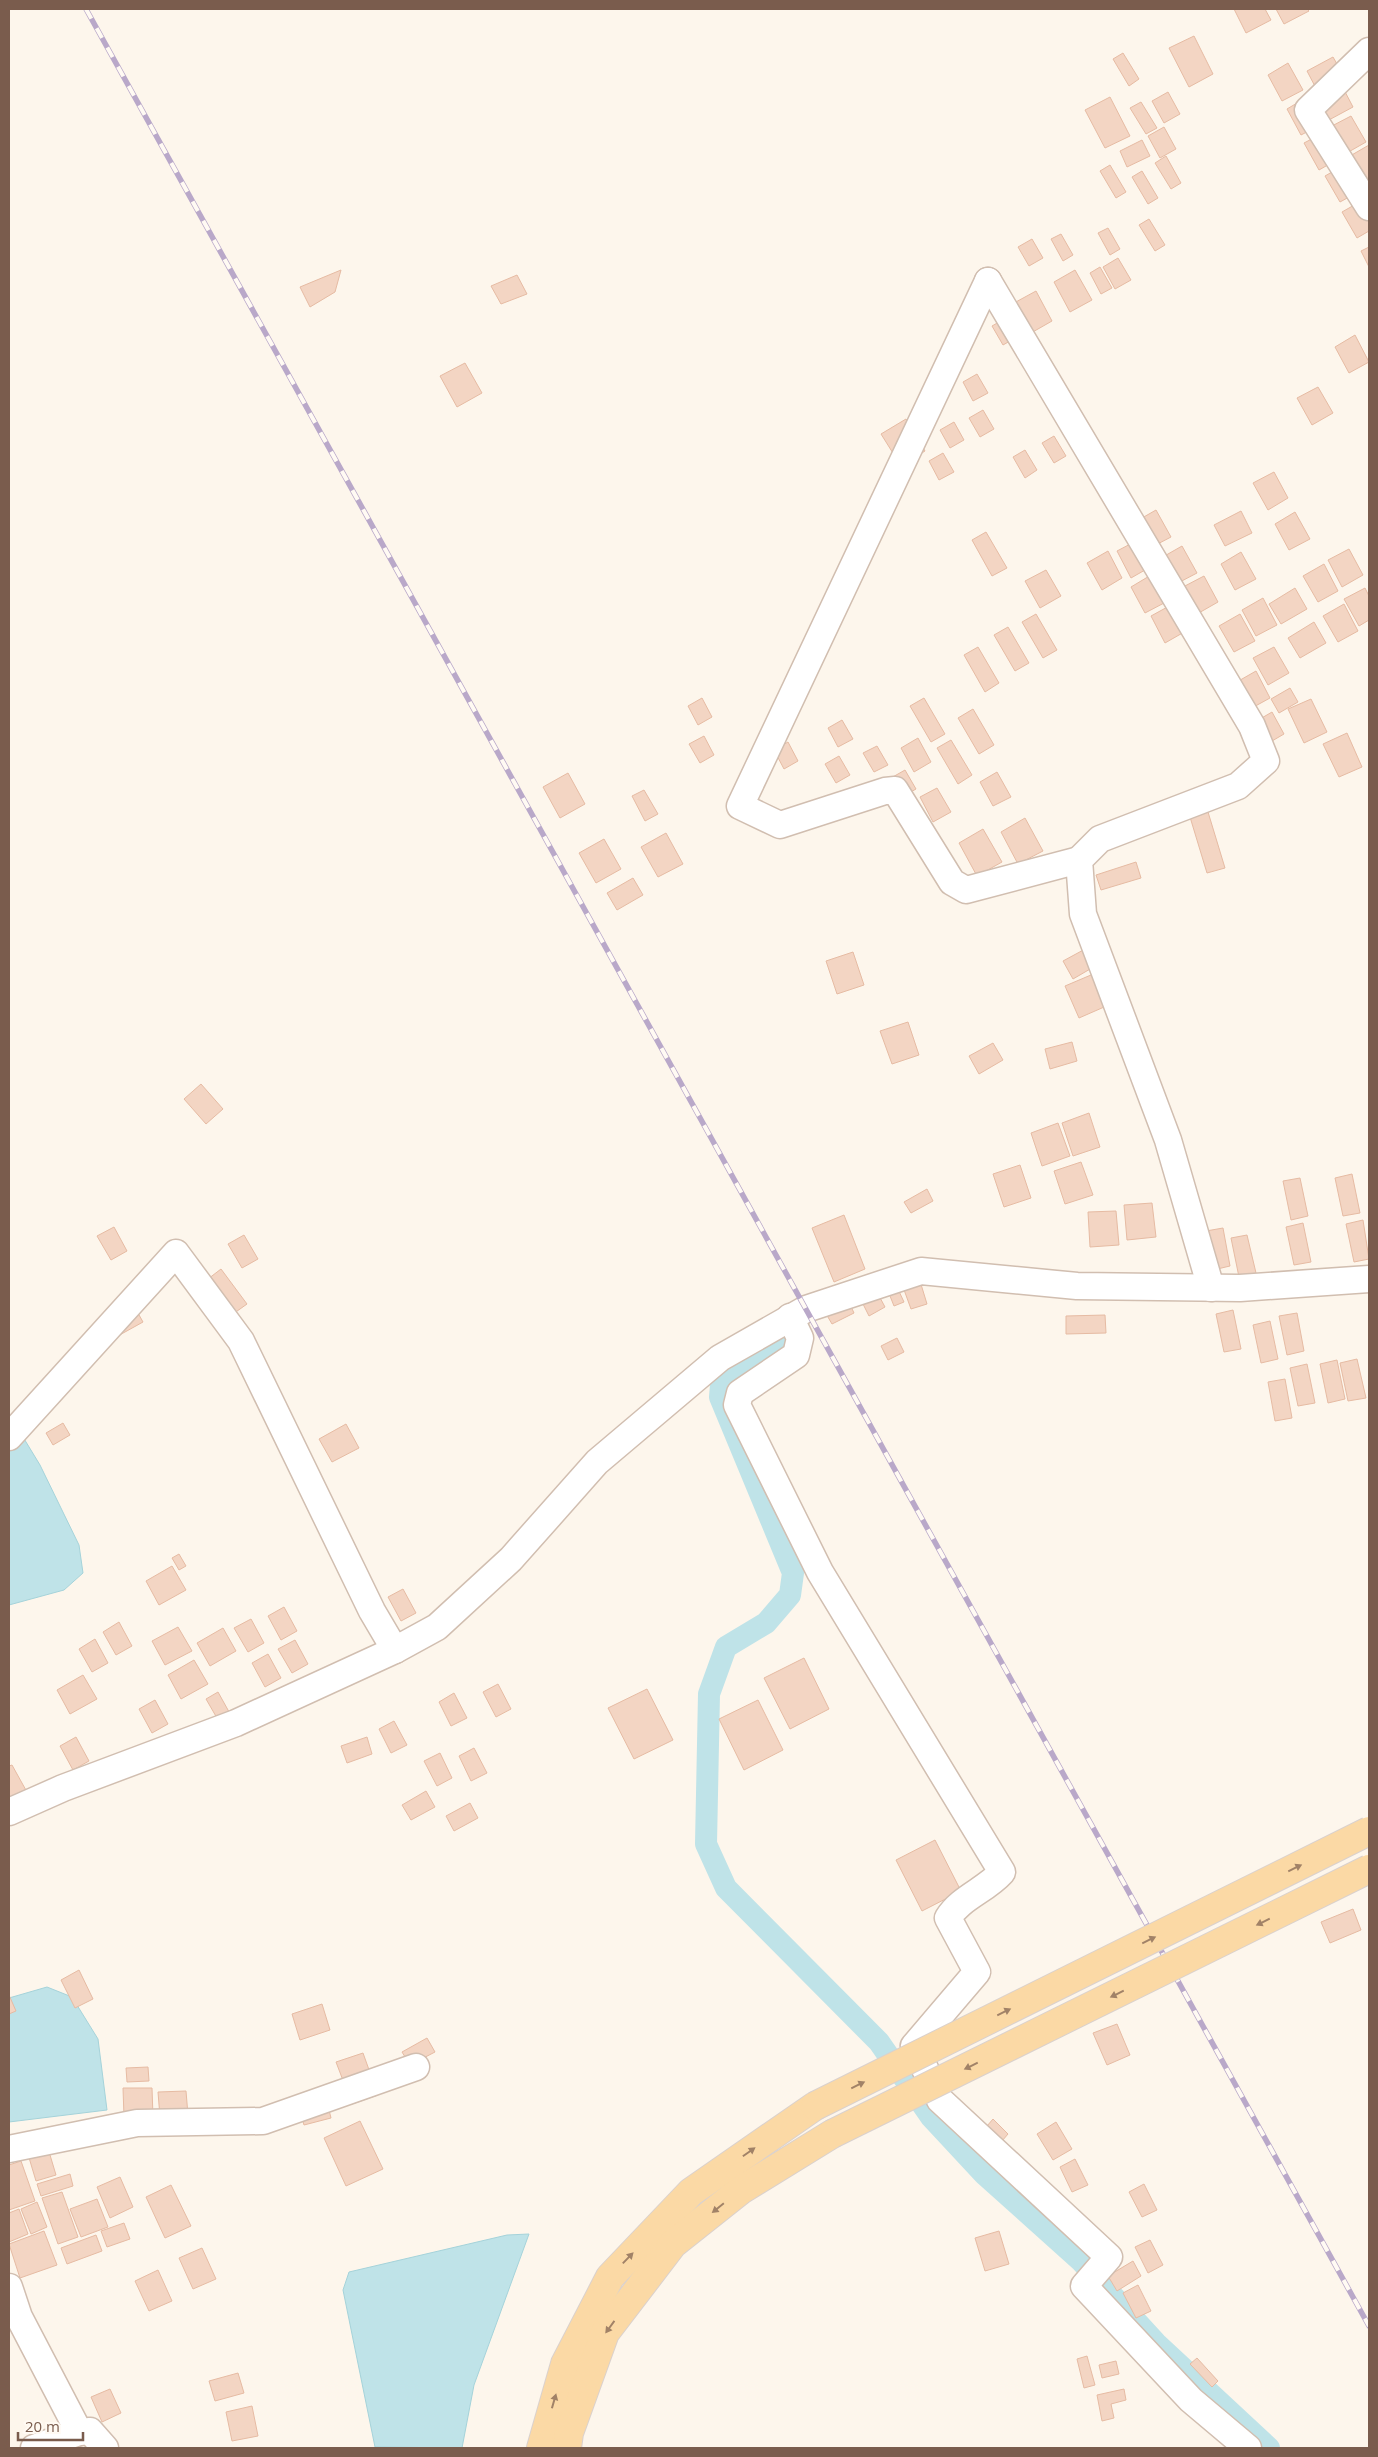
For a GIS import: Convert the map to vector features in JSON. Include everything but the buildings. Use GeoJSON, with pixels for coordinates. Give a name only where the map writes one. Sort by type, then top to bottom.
{"type":"FeatureCollection","features":[{"type":"Feature","properties":{"kind":"main road"},"geometry":{"type":"LineString","coordinates":[[541,2448],[565,2364],[610,2277],[691,2192],[814,2106],[1369,1831]]}},
{"type":"Feature","properties":{"kind":"main road"},"geometry":{"type":"LineString","coordinates":[[567,2448],[569,2433],[605,2333],[673,2244],[741,2190],[832,2134],[1369,1869]]}},
{"type":"Feature","properties":{"kind":"street"},"geometry":{"type":"LineString","coordinates":[[1369,51],[1308,110],[1369,207]]}},
{"type":"Feature","properties":{"kind":"street"},"geometry":{"type":"LineString","coordinates":[[1079,860],[966,890],[952,882],[895,790],[885,791],[780,825],[740,806],[988,281],[1252,726],[1266,761],[1238,786],[1100,839],[1079,860],[1083,914],[1168,1140],[1211,1288]]}},
{"type":"Feature","properties":{"kind":"street"},"geometry":{"type":"LineString","coordinates":[[9,1437],[176,1253],[241,1342],[372,1612],[395,1650]]}},
{"type":"Feature","properties":{"kind":"street"},"geometry":{"type":"LineString","coordinates":[[9,1812],[63,1788],[236,1723],[395,1650],[437,1627],[511,1559],[597,1462],[720,1358],[806,1309],[921,1270],[1077,1286],[1240,1288],[1369,1279]]}},
{"type":"Feature","properties":{"kind":"street"},"geometry":{"type":"LineString","coordinates":[[790,1317],[800,1338],[796,1355],[740,1393],[737,1405],[820,1572],[1002,1872],[995,1880],[953,1909],[948,1918],[977,1972],[914,2046],[940,2100],[1109,2258],[1084,2286],[1191,2400],[1248,2448]]}},
{"type":"Feature","properties":{"kind":"street"},"geometry":{"type":"LineString","coordinates":[[9,2150],[137,2123],[263,2121],[416,2067]]}},
{"type":"Feature","properties":{"kind":"street"},"geometry":{"type":"LineString","coordinates":[[9,2287],[19,2317],[79,2432]]}},
{"type":"Feature","properties":{"kind":"street"},"geometry":{"type":"LineString","coordinates":[[34,2448],[90,2430],[105,2448]]}},
{"type":"Feature","properties":{"kind":"water"},"geometry":{"type":"Polygon","coordinates":[[[9,1414],[40,1465],[79,1545],[83,1573],[64,1590],[9,1605],[9,1414]]]}},
{"type":"Feature","properties":{"kind":"water"},"geometry":{"type":"Polygon","coordinates":[[[47,1987],[72,1997],[98,2039],[107,2110],[9,2122],[9,1998],[47,1987]]]}},
{"type":"Feature","properties":{"kind":"water"},"geometry":{"type":"Polygon","coordinates":[[[529,2234],[474,2385],[462,2448],[375,2447],[343,2290],[349,2272],[507,2235],[529,2234]]]}},
{"type":"Feature","properties":{"kind":"waterway"},"geometry":{"type":"LineString","coordinates":[[782,1340],[721,1385],[720,1397],[793,1573],[790,1595],[766,1623],[726,1647],[709,1694],[706,1844],[726,1888],[879,2042],[931,2117],[984,2174],[1081,2261],[1156,2343],[1269,2448]]}},
{"type":"Feature","properties":{"kind":"railway"},"geometry":{"type":"LineString","coordinates":[[86,9],[1369,2326]]}}]}
